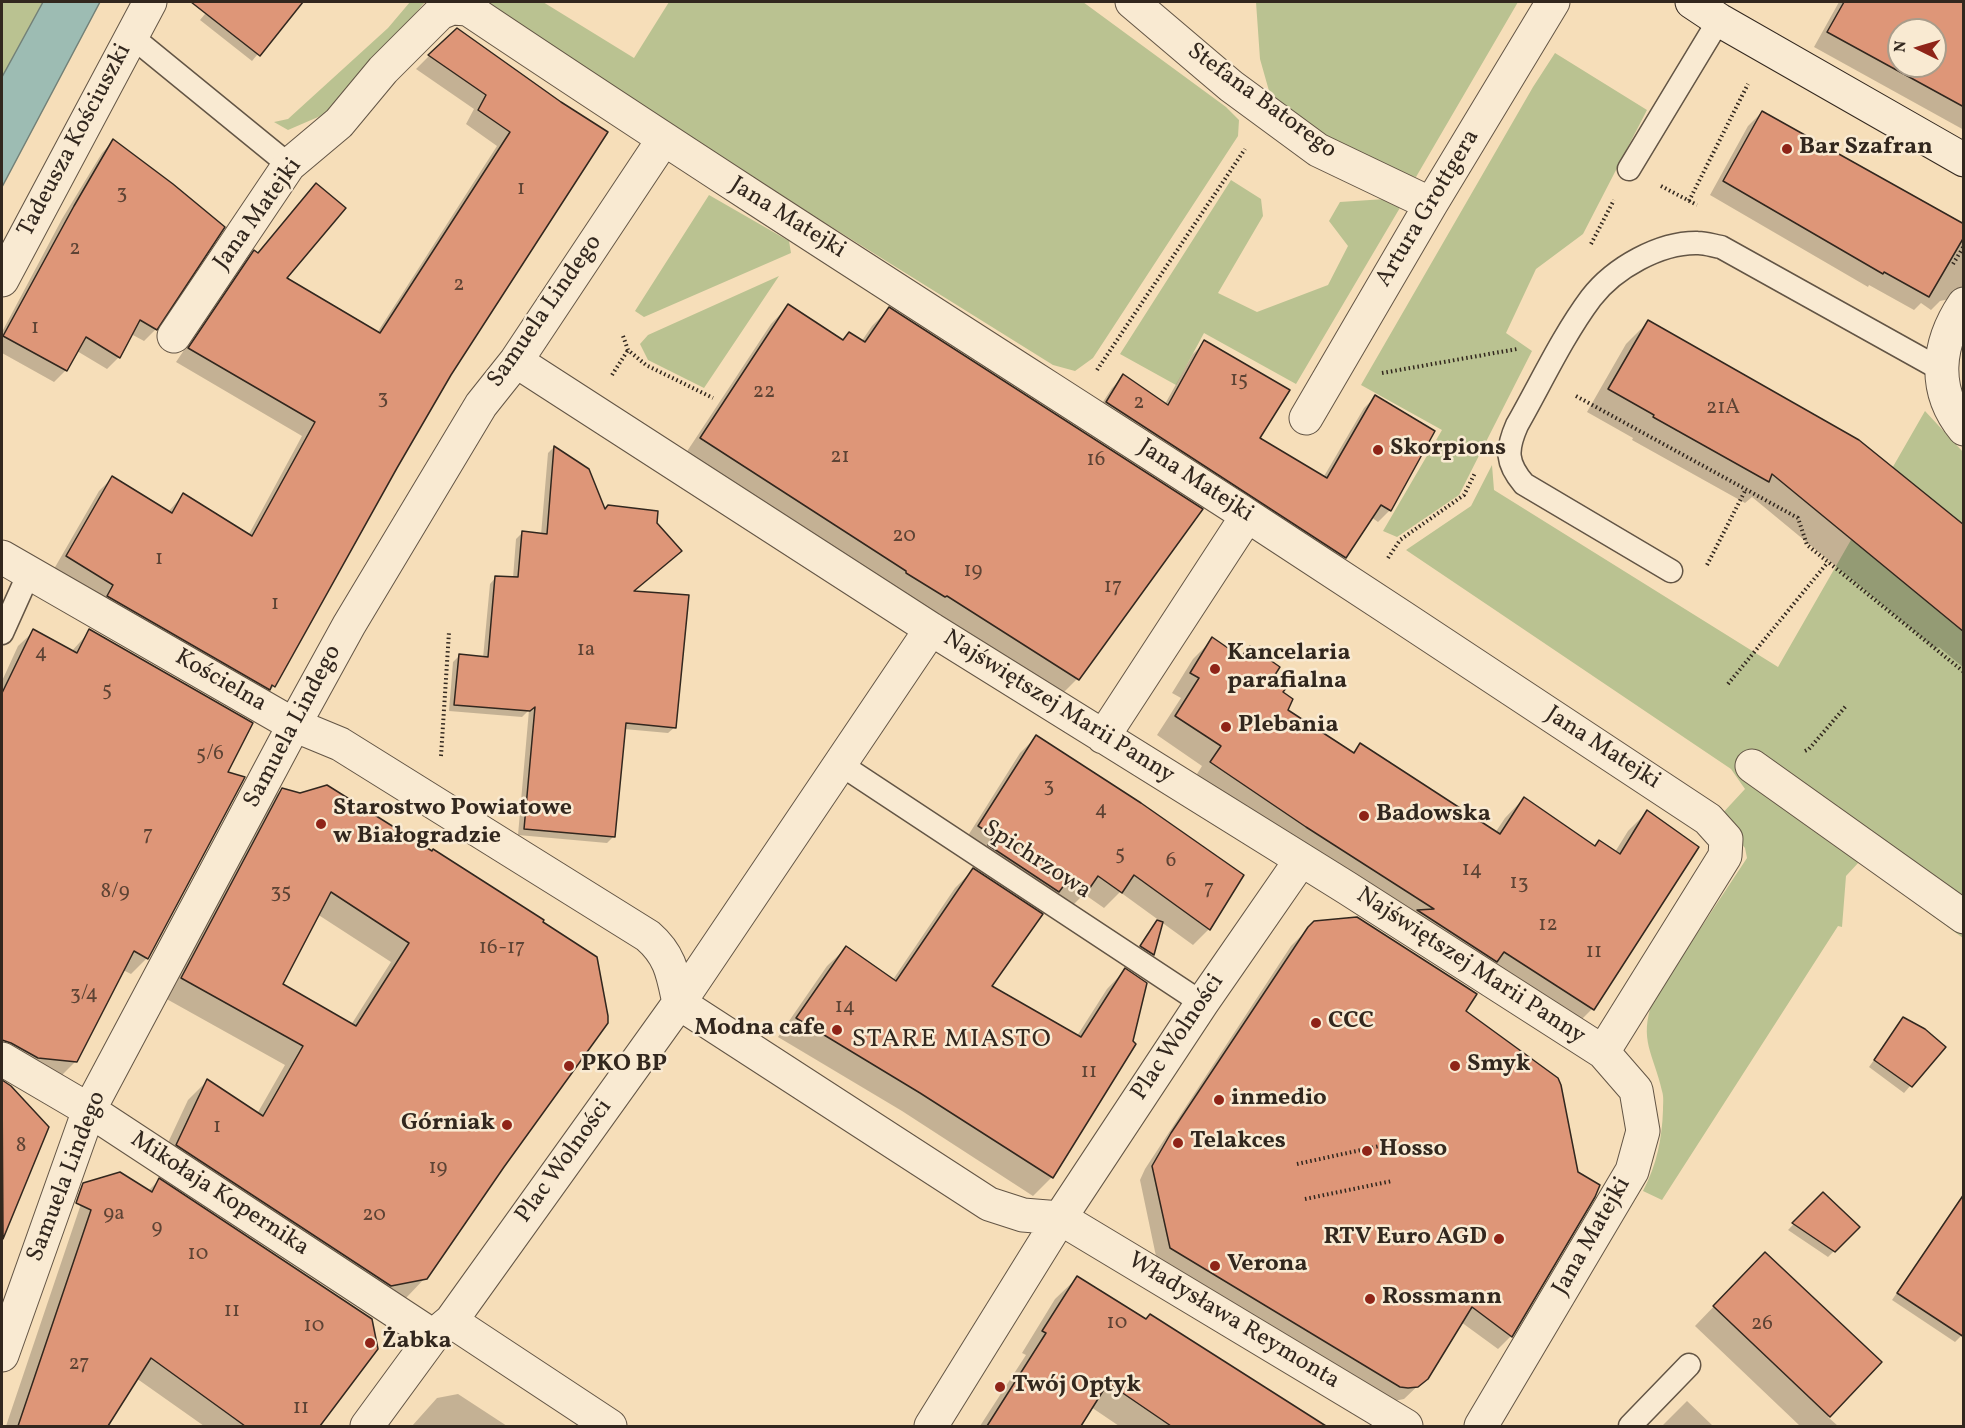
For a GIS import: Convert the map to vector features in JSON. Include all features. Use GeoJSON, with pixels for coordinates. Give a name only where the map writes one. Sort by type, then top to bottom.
{"type":"FeatureCollection","features":[{"type":"Feature","properties":{"kind":"street","name":"Tadeusza Kościuszki"},"geometry":{"type":"LineString","coordinates":[[2,280],[150,2]]}},
{"type":"Feature","properties":{"kind":"street","name":"Stefana Batorego"},"geometry":{"type":"LineString","coordinates":[[1132,2],[1231,86],[1318,150],[1431,204]]}},
{"type":"Feature","properties":{"kind":"street","name":"Artura Grottgera"},"geometry":{"type":"LineString","coordinates":[[1306,418],[1553,2]]}},
{"type":"Feature","properties":{"kind":"street"},"geometry":{"type":"LineString","coordinates":[[1692,2],[1725,11],[1964,160]]}},
{"type":"Feature","properties":{"kind":"street","name":"Jana Matejki"},"geometry":{"type":"LineString","coordinates":[[174,336],[289,165],[339,123],[383,70],[425,26],[440,13],[452,8],[468,9],[663,140],[1247,516],[1708,819],[1726,839],[1725,856],[1603,1052],[1636,1090],[1643,1131],[1632,1171],[1481,1426]]}},
{"type":"Feature","properties":{"kind":"street","name":"Samuela Lindego"},"geometry":{"type":"LineString","coordinates":[[2,1354],[90,1110],[294,724],[349,625],[481,405],[516,361],[663,140]]}},
{"type":"Feature","properties":{"kind":"street"},"geometry":{"type":"LineString","coordinates":[[1964,304],[1947,338],[1940,369],[1951,410],[1964,429]]}},
{"type":"Feature","properties":{"kind":"street","name":"Najświętszej Marii Panny"},"geometry":{"type":"LineString","coordinates":[[516,361],[931,629],[1603,1052]]}},
{"type":"Feature","properties":{"kind":"street"},"geometry":{"type":"LineString","coordinates":[[1103,737],[1247,516]]}},
{"type":"Feature","properties":{"kind":"street","name":"Kościelna"},"geometry":{"type":"LineString","coordinates":[[2,557],[294,724],[340,744],[648,936],[658,945],[672,968],[679,1003]]}},
{"type":"Feature","properties":{"kind":"street","name":"Plac Wolności"},"geometry":{"type":"LineString","coordinates":[[367,1426],[442,1328],[679,1003],[931,629]]}},
{"type":"Feature","properties":{"kind":"street"},"geometry":{"type":"LineString","coordinates":[[1752,766],[1964,917]]}},
{"type":"Feature","properties":{"kind":"street","name":"Plac Wolności"},"geometry":{"type":"LineString","coordinates":[[931,1426],[1060,1218],[1202,1003],[1301,860]]}},
{"type":"Feature","properties":{"kind":"street"},"geometry":{"type":"LineString","coordinates":[[679,1003],[989,1204],[1023,1215],[1060,1218]]}},
{"type":"Feature","properties":{"kind":"street","name":"Mikołaja Kopernika"},"geometry":{"type":"LineString","coordinates":[[2,1059],[90,1110],[442,1328]]}},
{"type":"Feature","properties":{"kind":"street","name":"Władysława Reymonta"},"geometry":{"type":"LineString","coordinates":[[1060,1218],[1406,1426]]}},
{"type":"Feature","properties":{"kind":"street"},"geometry":{"type":"LineString","coordinates":[[442,1328],[610,1426]]}},
{"type":"Feature","properties":{"kind":"lane"},"geometry":{"type":"LineString","coordinates":[[1629,169],[1725,11]]}},
{"type":"Feature","properties":{"kind":"lane"},"geometry":{"type":"LineString","coordinates":[[131,36],[289,165]]}},
{"type":"Feature","properties":{"kind":"lane"},"geometry":{"type":"LineString","coordinates":[[1671,571],[1524,484],[1514,472],[1508,456],[1517,425],[1574,325],[1592,297],[1612,278],[1656,251],[1677,245],[1699,243],[1721,247],[1940,369]]}},
{"type":"Feature","properties":{"kind":"lane"},"geometry":{"type":"LineString","coordinates":[[2,633],[29,573]]}},
{"type":"Feature","properties":{"kind":"lane","name":"Spichrzowa"},"geometry":{"type":"LineString","coordinates":[[840,764],[1202,1003]]}},
{"type":"Feature","properties":{"kind":"lane"},"geometry":{"type":"LineString","coordinates":[[1630,1426],[1689,1365]]}},
{"type":"Feature","properties":{"kind":"path"},"geometry":{"type":"LineString","coordinates":[[1689,201],[1751,79]]}},
{"type":"Feature","properties":{"kind":"path"},"geometry":{"type":"LineString","coordinates":[[1123,329],[1269,114]]}},
{"type":"Feature","properties":{"kind":"path"},"geometry":{"type":"LineString","coordinates":[[624,336],[628,350],[646,365],[713,398]]}},
{"type":"Feature","properties":{"kind":"path"},"geometry":{"type":"LineString","coordinates":[[1378,374],[1528,346]]}},
{"type":"Feature","properties":{"kind":"path"},"geometry":{"type":"LineString","coordinates":[[610,379],[628,350]]}},
{"type":"Feature","properties":{"kind":"path"},"geometry":{"type":"LineString","coordinates":[[1544,378],[1798,518],[1807,545],[1964,672]]}},
{"type":"Feature","properties":{"kind":"path"},"geometry":{"type":"LineString","coordinates":[[1671,571],[1698,582],[1746,489]]}},
{"type":"Feature","properties":{"kind":"path"},"geometry":{"type":"LineString","coordinates":[[1728,684],[1828,562]]}},
{"type":"Feature","properties":{"kind":"path"},"geometry":{"type":"LineString","coordinates":[[438,805],[449,632]]}},
{"type":"Feature","properties":{"kind":"path"},"geometry":{"type":"LineString","coordinates":[[1752,766],[1809,749],[1846,706]]}},
{"type":"Feature","properties":{"kind":"path"},"geometry":{"type":"LineString","coordinates":[[1297,1164],[1384,1145]]}},
{"type":"Feature","properties":{"kind":"path"},"geometry":{"type":"LineString","coordinates":[[1305,1199],[1392,1181]]}},
{"type":"Feature","properties":{"kind":"green space"},"geometry":{"type":"Polygon","coordinates":[[[2,2],[43,2],[2,77],[2,2]]]}},
{"type":"Feature","properties":{"kind":"green space"},"geometry":{"type":"Polygon","coordinates":[[[410,2],[425,2],[332,111],[288,130],[274,122],[288,119],[388,28],[410,2]]]}},
{"type":"Feature","properties":{"kind":"green space"},"geometry":{"type":"Polygon","coordinates":[[[484,2],[543,2],[634,58],[669,2],[1083,2],[1226,107],[1239,120],[1238,136],[1093,358],[1075,371],[1053,365],[814,216],[484,2]]]}},
{"type":"Feature","properties":{"kind":"green space"},"geometry":{"type":"Polygon","coordinates":[[[1256,2],[1518,2],[1416,177],[1360,157],[1273,105],[1260,59],[1256,2]]]}},
{"type":"Feature","properties":{"kind":"green space"},"geometry":{"type":"Polygon","coordinates":[[[1555,53],[1647,110],[1583,234],[1536,269],[1506,333],[1532,351],[1459,495],[1397,537],[1383,531],[1442,430],[1361,385],[1533,87],[1555,53]]]}},
{"type":"Feature","properties":{"kind":"green space"},"geometry":{"type":"Polygon","coordinates":[[[1231,180],[1261,199],[1263,216],[1218,293],[1257,312],[1328,285],[1348,246],[1329,221],[1340,202],[1385,199],[1401,206],[1296,384],[1204,333],[1176,385],[1120,354],[1231,180]]]}},
{"type":"Feature","properties":{"kind":"green space"},"geometry":{"type":"Polygon","coordinates":[[[709,195],[789,241],[791,253],[644,317],[635,311],[709,195]]]}},
{"type":"Feature","properties":{"kind":"green space"},"geometry":{"type":"Polygon","coordinates":[[[779,276],[704,388],[648,360],[640,344],[648,335],[779,276]]]}},
{"type":"Feature","properties":{"kind":"green space"},"geometry":{"type":"Polygon","coordinates":[[[1925,411],[1963,452],[1963,938],[1859,862],[1846,876],[1842,927],[1838,926],[1662,1200],[1643,1191],[1658,1151],[1663,1110],[1663,1093],[1647,1037],[1649,1014],[1653,1000],[1747,858],[1745,848],[1719,817],[1745,789],[1731,769],[1406,550],[1471,506],[1492,465],[1494,490],[1778,667],[1925,411]]]}},
{"type":"Feature","properties":{"kind":"water"},"geometry":{"type":"Polygon","coordinates":[[[43,2],[100,2],[2,187],[2,77],[43,2]]]}},
{"type":"Feature","properties":{"kind":"building"},"geometry":{"type":"Polygon","coordinates":[[[191,2],[303,2],[260,56],[191,2]]]}},
{"type":"Feature","properties":{"kind":"building"},"geometry":{"type":"Polygon","coordinates":[[[1844,2],[1964,2],[1964,107],[1911,78],[1947,78],[1947,18],[1887,18],[1887,65],[1827,32],[1844,2]]]}},
{"type":"Feature","properties":{"kind":"building"},"geometry":{"type":"Polygon","coordinates":[[[457,28],[561,102],[608,132],[451,375],[275,687],[272,685],[270,690],[107,596],[113,585],[66,556],[112,476],[172,513],[183,493],[252,536],[315,422],[188,348],[254,250],[258,253],[316,183],[346,208],[287,278],[380,333],[510,132],[478,110],[486,95],[428,55],[457,28]]]}},
{"type":"Feature","properties":{"kind":"building"},"geometry":{"type":"Polygon","coordinates":[[[1762,111],[1964,224],[1964,237],[1929,297],[1884,272],[1883,274],[1723,181],[1762,111]]]}},
{"type":"Feature","properties":{"kind":"building"},"geometry":{"type":"Polygon","coordinates":[[[113,139],[225,227],[157,330],[140,320],[120,358],[86,337],[67,371],[3,336],[113,139]]]}},
{"type":"Feature","properties":{"kind":"building"},"geometry":{"type":"Polygon","coordinates":[[[788,304],[843,340],[849,332],[865,342],[889,307],[1203,509],[1079,680],[947,596],[945,597],[906,573],[700,438],[788,304]]]}},
{"type":"Feature","properties":{"kind":"building"},"geometry":{"type":"Polygon","coordinates":[[[1648,320],[1859,440],[1964,525],[1964,632],[1772,474],[1769,482],[1608,389],[1648,320]]]}},
{"type":"Feature","properties":{"kind":"building"},"geometry":{"type":"Polygon","coordinates":[[[1204,340],[1290,390],[1260,438],[1327,478],[1375,395],[1435,431],[1391,511],[1381,505],[1346,558],[1106,402],[1123,374],[1168,405],[1204,340]]]}},
{"type":"Feature","properties":{"kind":"building"},"geometry":{"type":"Polygon","coordinates":[[[554,446],[589,469],[605,509],[608,505],[658,511],[657,523],[682,551],[634,591],[689,595],[676,728],[626,723],[615,837],[524,829],[535,707],[530,711],[454,705],[459,654],[488,657],[495,576],[518,577],[522,531],[547,534],[554,446]]]}},
{"type":"Feature","properties":{"kind":"building"},"geometry":{"type":"Polygon","coordinates":[[[33,629],[77,653],[89,629],[253,723],[228,772],[245,777],[148,959],[134,951],[77,1062],[38,1058],[2,1040],[2,693],[33,629]]]}},
{"type":"Feature","properties":{"kind":"building"},"geometry":{"type":"Polygon","coordinates":[[[1212,637],[1241,657],[1250,646],[1280,667],[1273,678],[1287,687],[1283,692],[1293,699],[1288,710],[1354,753],[1360,743],[1500,834],[1524,797],[1595,846],[1599,840],[1620,854],[1647,810],[1699,847],[1594,1010],[1504,952],[1497,962],[1417,910],[1434,909],[1210,762],[1221,746],[1175,716],[1199,678],[1190,673],[1212,637]]]}},
{"type":"Feature","properties":{"kind":"building"},"geometry":{"type":"Polygon","coordinates":[[[1036,735],[1141,803],[1244,875],[1210,930],[1134,875],[1122,893],[1098,876],[1085,895],[1071,885],[1069,887],[1065,884],[1059,892],[988,845],[994,836],[978,826],[1036,735]]]}},
{"type":"Feature","properties":{"kind":"building"},"geometry":{"type":"Polygon","coordinates":[[[327,785],[432,851],[433,849],[597,957],[608,1023],[427,1279],[391,1286],[176,1145],[207,1079],[263,1116],[303,1046],[181,978],[282,788],[300,793],[327,785]],[[331,892],[283,984],[356,1026],[409,943],[331,892]]]}},
{"type":"Feature","properties":{"kind":"building"},"geometry":{"type":"Polygon","coordinates":[[[973,868],[1043,914],[992,986],[1081,1037],[1125,968],[1147,983],[1133,1041],[1136,1044],[1053,1178],[920,1093],[796,1018],[846,946],[896,981],[973,868]]]}},
{"type":"Feature","properties":{"kind":"building","name":"Hosso"},"geometry":{"type":"Polygon","coordinates":[[[1357,917],[1477,994],[1466,1011],[1558,1078],[1578,1172],[1600,1185],[1512,1337],[1472,1307],[1428,1379],[1418,1387],[1400,1387],[1170,1248],[1152,1166],[1171,1133],[1308,927],[1314,921],[1357,917]]]}},
{"type":"Feature","properties":{"kind":"building"},"geometry":{"type":"Polygon","coordinates":[[[1157,920],[1163,922],[1154,955],[1140,946],[1157,920]]]}},
{"type":"Feature","properties":{"kind":"building"},"geometry":{"type":"Polygon","coordinates":[[[1903,1017],[1925,1029],[1946,1047],[1912,1087],[1874,1060],[1903,1017]]]}},
{"type":"Feature","properties":{"kind":"building"},"geometry":{"type":"Polygon","coordinates":[[[2,1080],[11,1086],[49,1127],[3,1239],[2,1080]]]}},
{"type":"Feature","properties":{"kind":"building"},"geometry":{"type":"Polygon","coordinates":[[[120,1172],[152,1192],[159,1178],[372,1319],[378,1349],[320,1426],[245,1426],[151,1358],[108,1426],[18,1426],[91,1210],[76,1203],[83,1183],[120,1172]]]}},
{"type":"Feature","properties":{"kind":"building"},"geometry":{"type":"Polygon","coordinates":[[[1823,1192],[1860,1227],[1835,1252],[1792,1223],[1823,1192]]]}},
{"type":"Feature","properties":{"kind":"building"},"geometry":{"type":"Polygon","coordinates":[[[1964,1194],[1964,1337],[1897,1293],[1964,1194]]]}},
{"type":"Feature","properties":{"kind":"building"},"geometry":{"type":"Polygon","coordinates":[[[1765,1252],[1882,1362],[1830,1417],[1713,1306],[1765,1252]]]}},
{"type":"Feature","properties":{"kind":"building"},"geometry":{"type":"Polygon","coordinates":[[[1077,1276],[1146,1319],[1150,1314],[1326,1426],[1171,1426],[1108,1383],[1081,1426],[987,1426],[1046,1333],[1042,1331],[1077,1276]]]}},
{"type":"Feature","properties":{"kind":"place","name":"Bar Szafran"},"geometry":{"type":"Point","coordinates":[1787,149]}},
{"type":"Feature","properties":{"kind":"place","name":"Skorpions"},"geometry":{"type":"Point","coordinates":[1378,450]}},
{"type":"Feature","properties":{"kind":"place","name":"Kancelaria parafialna"},"geometry":{"type":"Point","coordinates":[1215,669]}},
{"type":"Feature","properties":{"kind":"place","name":"Plebania"},"geometry":{"type":"Point","coordinates":[1226,727]}},
{"type":"Feature","properties":{"kind":"place","name":"Badowska"},"geometry":{"type":"Point","coordinates":[1364,816]}},
{"type":"Feature","properties":{"kind":"place","name":"Starostwo Powiatowe w Białogradzie"},"geometry":{"type":"Point","coordinates":[321,824]}},
{"type":"Feature","properties":{"kind":"place","name":"CCC"},"geometry":{"type":"Point","coordinates":[1316,1023]}},
{"type":"Feature","properties":{"kind":"place","name":"Modna cafe"},"geometry":{"type":"Point","coordinates":[837,1030]}},
{"type":"Feature","properties":{"kind":"place","name":"PKO BP"},"geometry":{"type":"Point","coordinates":[569,1066]}},
{"type":"Feature","properties":{"kind":"place","name":"Smyk"},"geometry":{"type":"Point","coordinates":[1455,1066]}},
{"type":"Feature","properties":{"kind":"place","name":"inmedio"},"geometry":{"type":"Point","coordinates":[1219,1100]}},
{"type":"Feature","properties":{"kind":"place","name":"Górniak"},"geometry":{"type":"Point","coordinates":[507,1125]}},
{"type":"Feature","properties":{"kind":"place","name":"Telakces"},"geometry":{"type":"Point","coordinates":[1178,1143]}},
{"type":"Feature","properties":{"kind":"place","name":"Hosso"},"geometry":{"type":"Point","coordinates":[1367,1151]}},
{"type":"Feature","properties":{"kind":"place","name":"RTV Euro AGD"},"geometry":{"type":"Point","coordinates":[1499,1239]}},
{"type":"Feature","properties":{"kind":"place","name":"Verona"},"geometry":{"type":"Point","coordinates":[1215,1266]}},
{"type":"Feature","properties":{"kind":"place","name":"Rossmann"},"geometry":{"type":"Point","coordinates":[1370,1299]}},
{"type":"Feature","properties":{"kind":"place","name":"Żabka"},"geometry":{"type":"Point","coordinates":[370,1343]}},
{"type":"Feature","properties":{"kind":"place","name":"Twój Optyk"},"geometry":{"type":"Point","coordinates":[1000,1387]}},
{"type":"Feature","properties":{"kind":"district","name":"STARE MIASTO"},"geometry":{"type":"Point","coordinates":[952,1041]}}]}
